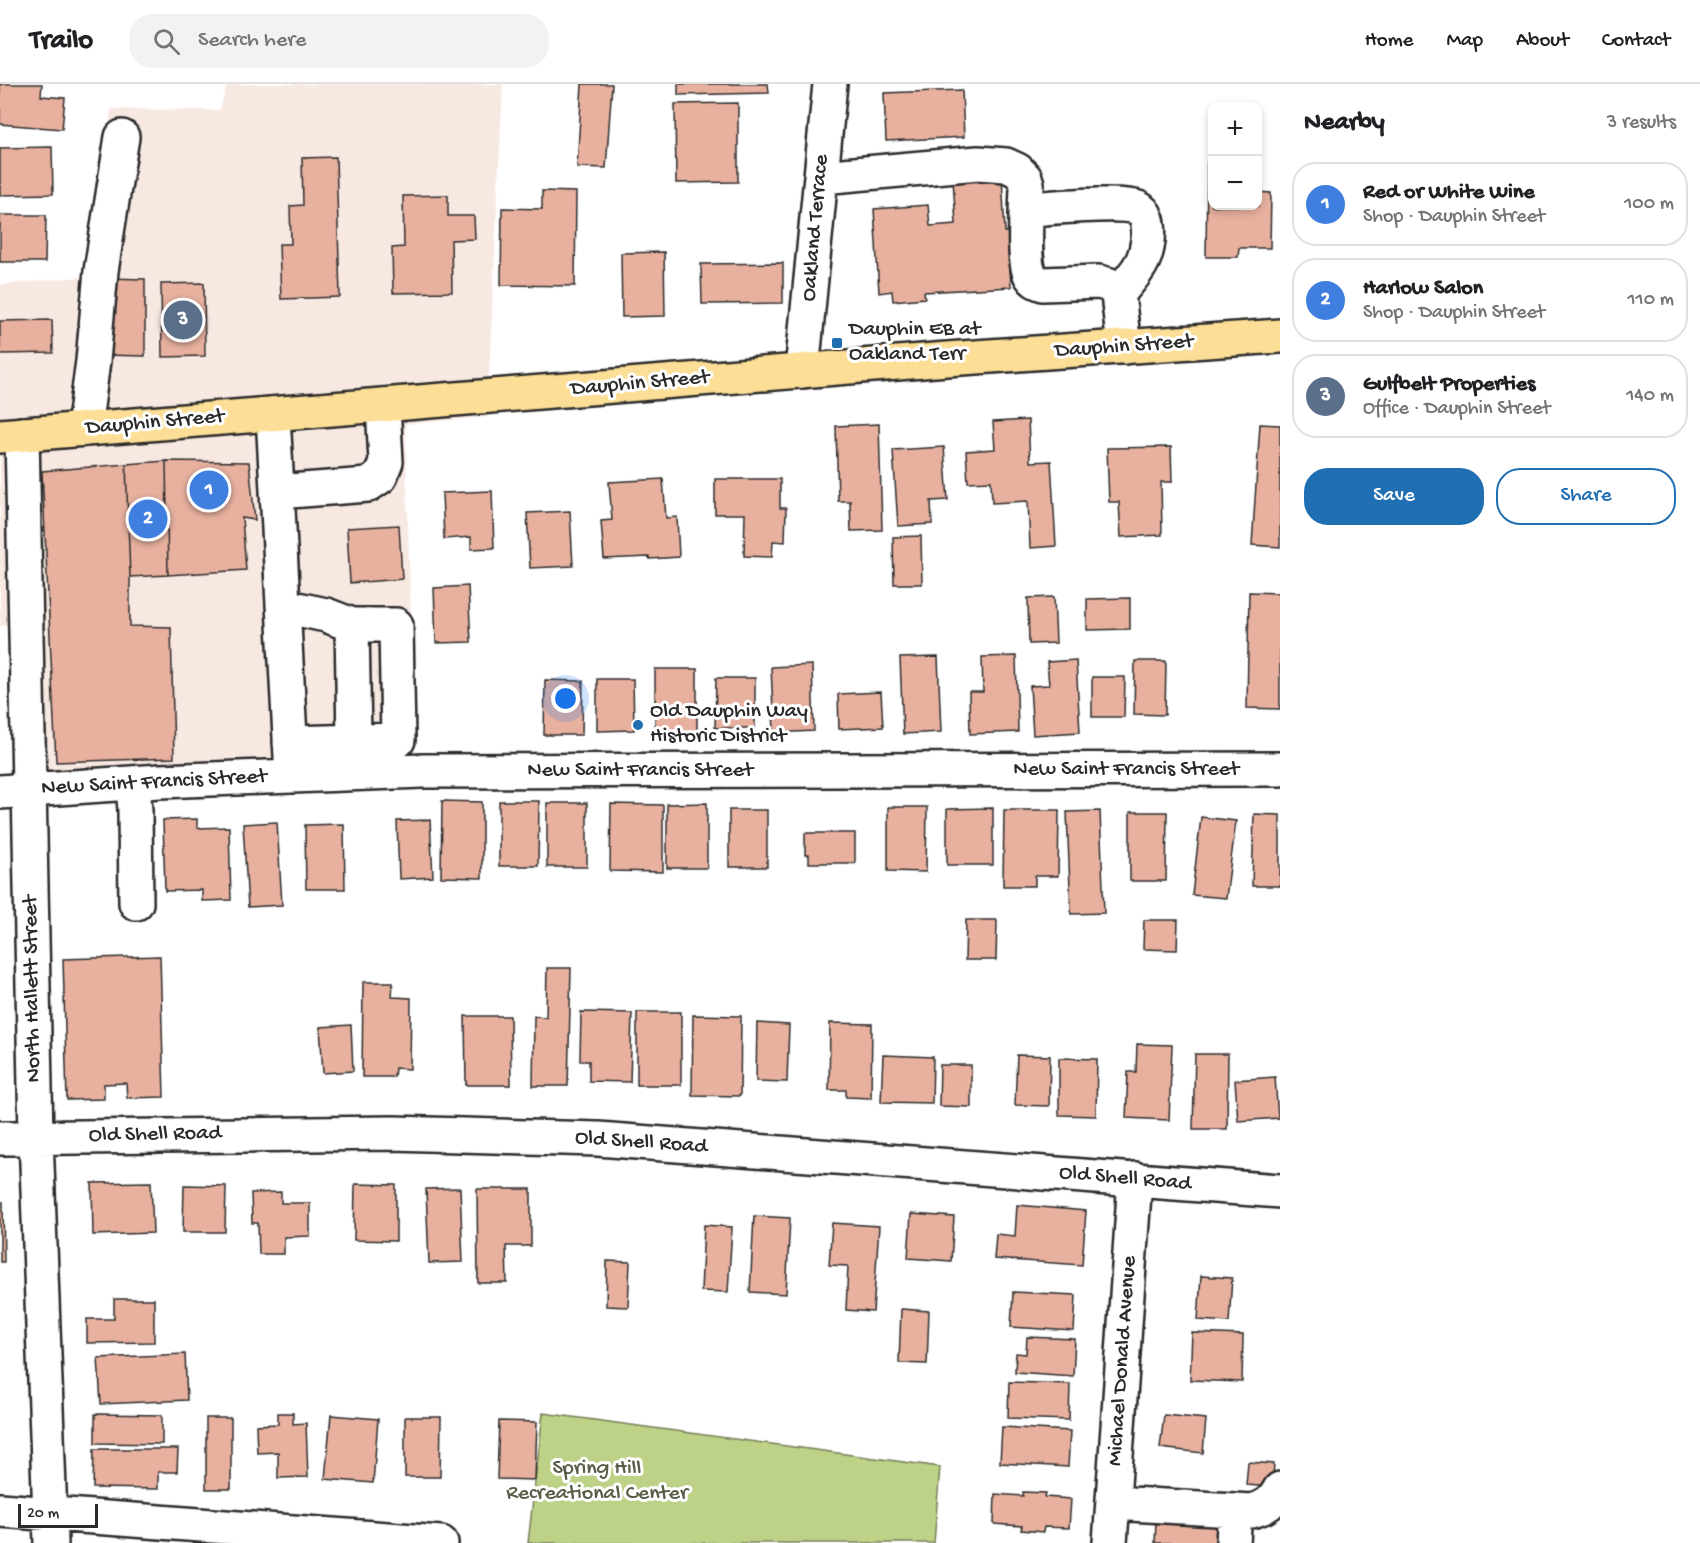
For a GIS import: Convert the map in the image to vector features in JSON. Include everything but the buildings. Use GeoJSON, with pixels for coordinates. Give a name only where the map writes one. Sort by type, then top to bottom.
{"type":"FeatureCollection","features":[{"type":"Feature","properties":{"kind":"main road","name":"Dauphin Street"},"geometry":{"type":"LineString","coordinates":[[11,435],[802,371],[1280,336]]}},
{"type":"Feature","properties":{"kind":"street","name":"Oakland Terrace"},"geometry":{"type":"LineString","coordinates":[[802,371],[830,84]]}},
{"type":"Feature","properties":{"kind":"street"},"geometry":{"type":"LineString","coordinates":[[84,429],[101,272],[122,137]]}},
{"type":"Feature","properties":{"kind":"street"},"geometry":{"type":"LineString","coordinates":[[820,177],[978,163],[1006,165],[1017,170],[1026,178],[1027,184],[1027,263],[1030,276],[1036,282],[1043,284],[1106,283],[1110,285],[1118,294],[1124,347]]}},
{"type":"Feature","properties":{"kind":"street"},"geometry":{"type":"LineString","coordinates":[[1027,209],[1104,206],[1141,209],[1147,219],[1149,230],[1144,258],[1137,271],[1118,294]]}},
{"type":"Feature","properties":{"kind":"street"},"geometry":{"type":"LineString","coordinates":[[277,492],[368,485],[380,477],[386,462],[383,405]]}},
{"type":"Feature","properties":{"kind":"street"},"geometry":{"type":"LineString","coordinates":[[273,414],[292,776]]}},
{"type":"Feature","properties":{"kind":"street","name":"North Hallett Street"},"geometry":{"type":"LineString","coordinates":[[11,435],[15,791],[36,1137],[50,1528]]}},
{"type":"Feature","properties":{"kind":"street"},"geometry":{"type":"LineString","coordinates":[[283,606],[326,615],[352,626],[396,625],[398,740],[290,743]]}},
{"type":"Feature","properties":{"kind":"street"},"geometry":{"type":"LineString","coordinates":[[352,626],[354,741]]}},
{"type":"Feature","properties":{"kind":"street","name":"New Saint Francis Street"},"geometry":{"type":"LineString","coordinates":[[15,791],[133,783],[422,771],[1280,769]]}},
{"type":"Feature","properties":{"kind":"street"},"geometry":{"type":"LineString","coordinates":[[133,783],[135,903]]}},
{"type":"Feature","properties":{"kind":"street","name":"Old Shell Road"},"geometry":{"type":"LineString","coordinates":[[0,1138],[393,1133],[598,1139],[1280,1191]]}},
{"type":"Feature","properties":{"kind":"street","name":"Michael Donald Avenue"},"geometry":{"type":"LineString","coordinates":[[1110,1543],[1135,1179]]}},
{"type":"Feature","properties":{"kind":"street"},"geometry":{"type":"LineString","coordinates":[[1113,1503],[1251,1511],[1264,1508],[1276,1497],[1280,1489]]}},
{"type":"Feature","properties":{"kind":"street"},"geometry":{"type":"LineString","coordinates":[[0,1510],[50,1528],[441,1543]]}},
{"type":"Feature","properties":{"kind":"street"},"geometry":{"type":"LineString","coordinates":[[1233,1543],[1236,1510]]}},
{"type":"Feature","properties":{"kind":"shaded area"},"geometry":{"type":"Polygon","coordinates":[[[227,84],[503,84],[487,417],[405,424],[415,758],[43,774],[40,624],[0,626],[0,285],[91,276],[111,109],[220,110],[227,84]]]}},
{"type":"Feature","properties":{"kind":"green space","name":"Spring Hill Recreational Center"},"geometry":{"type":"Polygon","coordinates":[[[543,1413],[940,1467],[934,1543],[528,1543],[543,1413]]]}},
{"type":"Feature","properties":{"kind":"place","name":"Gulfbelt Properties"},"geometry":{"type":"Point","coordinates":[183,320]}},
{"type":"Feature","properties":{"kind":"place","name":"Dauphin EB at Oakland Terr"},"geometry":{"type":"Point","coordinates":[837,343]}},
{"type":"Feature","properties":{"kind":"place","name":"Red or White Wine"},"geometry":{"type":"Point","coordinates":[209,490]}},
{"type":"Feature","properties":{"kind":"place","name":"Harlow Salon"},"geometry":{"type":"Point","coordinates":[148,519]}},
{"type":"Feature","properties":{"kind":"place","name":"Old Dauphin Way Historic District"},"geometry":{"type":"Point","coordinates":[638,725]}}]}
